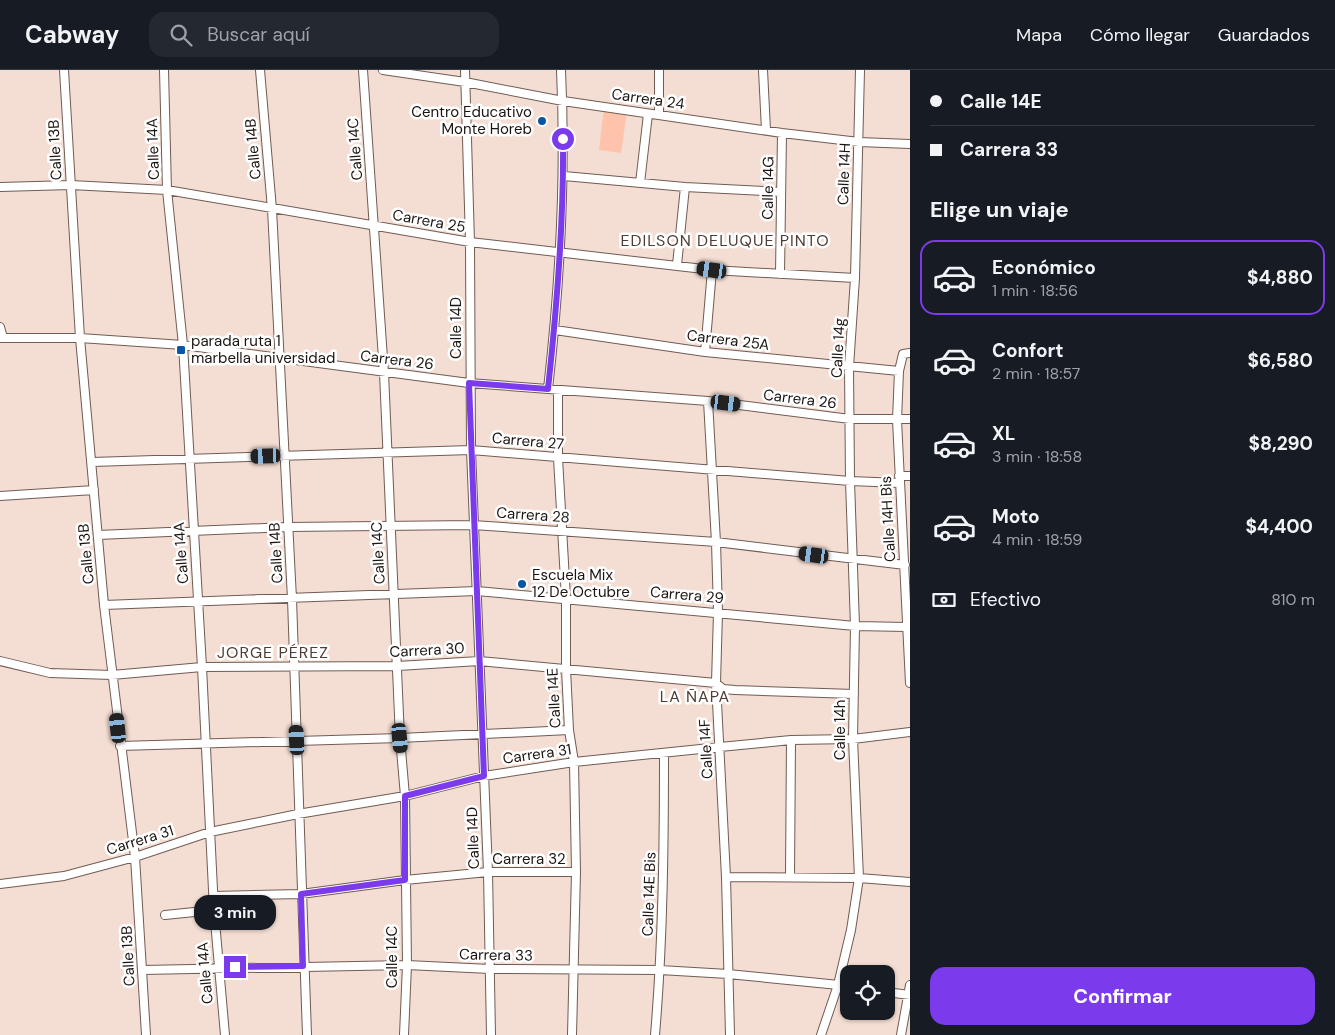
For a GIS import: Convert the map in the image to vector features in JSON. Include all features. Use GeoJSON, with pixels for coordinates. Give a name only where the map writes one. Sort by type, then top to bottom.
{"type":"FeatureCollection","features":[{"type":"Feature","properties":{"kind":"street","name":"Calle 13B"},"geometry":{"type":"LineString","coordinates":[[64,70],[80,338],[104,605],[135,857],[146,1035]]}},
{"type":"Feature","properties":{"kind":"street","name":"Calle 14A"},"geometry":{"type":"LineString","coordinates":[[164,70],[168,190],[190,458],[213,896],[225,1035]]}},
{"type":"Feature","properties":{"kind":"street","name":"Calle 14B"},"geometry":{"type":"LineString","coordinates":[[260,70],[272,209],[292,599],[303,966],[307,1035]]}},
{"type":"Feature","properties":{"kind":"street","name":"Calle 14C"},"geometry":{"type":"LineString","coordinates":[[363,70],[384,374],[386,454],[395,594],[400,738],[405,796],[407,965],[404,1035]]}},
{"type":"Feature","properties":{"kind":"street","name":"Carrera 24"},"geometry":{"type":"LineString","coordinates":[[383,70],[465,82],[563,102],[782,133],[859,142],[910,144]]}},
{"type":"Feature","properties":{"kind":"street","name":"Calle 14D"},"geometry":{"type":"LineString","coordinates":[[465,70],[470,242],[469,383],[473,525],[488,872],[491,1035]]}},
{"type":"Feature","properties":{"kind":"street"},"geometry":{"type":"LineString","coordinates":[[548,389],[554,330],[564,176],[562,70]]}},
{"type":"Feature","properties":{"kind":"street"},"geometry":{"type":"LineString","coordinates":[[659,70],[659,115]]}},
{"type":"Feature","properties":{"kind":"street"},"geometry":{"type":"LineString","coordinates":[[764,70],[766,130]]}},
{"type":"Feature","properties":{"kind":"street","name":"Calle 14H"},"geometry":{"type":"LineString","coordinates":[[855,278],[860,70]]}},
{"type":"Feature","properties":{"kind":"street"},"geometry":{"type":"LineString","coordinates":[[640,183],[648,114]]}},
{"type":"Feature","properties":{"kind":"street","name":"Calle 14G"},"geometry":{"type":"LineString","coordinates":[[780,274],[782,133]]}},
{"type":"Feature","properties":{"kind":"street"},"geometry":{"type":"LineString","coordinates":[[564,176],[685,187],[781,192]]}},
{"type":"Feature","properties":{"kind":"street","name":"Carrera 25"},"geometry":{"type":"LineString","coordinates":[[0,187],[71,185],[168,190],[470,242],[712,270],[855,278]]}},
{"type":"Feature","properties":{"kind":"street"},"geometry":{"type":"LineString","coordinates":[[677,265],[685,187]]}},
{"type":"Feature","properties":{"kind":"street"},"geometry":{"type":"LineString","coordinates":[[705,352],[712,270]]}},
{"type":"Feature","properties":{"kind":"street","name":"Calle 14g"},"geometry":{"type":"LineString","coordinates":[[850,419],[849,367],[855,278]]}},
{"type":"Feature","properties":{"kind":"street"},"geometry":{"type":"LineString","coordinates":[[0,328],[2,338]]}},
{"type":"Feature","properties":{"kind":"street","name":"Carrera 25A"},"geometry":{"type":"LineString","coordinates":[[554,330],[705,352],[899,371]]}},
{"type":"Feature","properties":{"kind":"street","name":"Carrera 26"},"geometry":{"type":"LineString","coordinates":[[2,338],[80,338],[182,345],[280,357],[384,374],[469,383],[708,401],[850,419],[910,419]]}},
{"type":"Feature","properties":{"kind":"street","name":"Calle 14H Bis"},"geometry":{"type":"LineString","coordinates":[[907,353],[899,371],[897,420],[899,480],[907,543],[905,565],[908,598],[907,627],[910,683]]}},
{"type":"Feature","properties":{"kind":"street","name":"Calle 14E"},"geometry":{"type":"LineString","coordinates":[[558,390],[558,458],[566,598],[566,669],[569,730],[574,762],[576,872],[572,1035]]}},
{"type":"Feature","properties":{"kind":"street","name":"Calle 14F"},"geometry":{"type":"LineString","coordinates":[[708,401],[716,542],[718,612],[716,683],[726,877],[730,1035]]}},
{"type":"Feature","properties":{"kind":"street","name":"Calle 14h"},"geometry":{"type":"LineString","coordinates":[[821,1035],[838,985],[852,930],[859,878],[853,739],[855,626],[850,419]]}},
{"type":"Feature","properties":{"kind":"street","name":"Carrera 27"},"geometry":{"type":"LineString","coordinates":[[92,462],[471,450],[850,481],[899,480],[910,476]]}},
{"type":"Feature","properties":{"kind":"street"},"geometry":{"type":"LineString","coordinates":[[0,496],[94,490]]}},
{"type":"Feature","properties":{"kind":"street","name":"Carrera 28"},"geometry":{"type":"LineString","coordinates":[[98,535],[390,524],[473,525],[716,542],[853,561],[905,565]]}},
{"type":"Feature","properties":{"kind":"street","name":"Carrera 29"},"geometry":{"type":"LineString","coordinates":[[104,605],[477,591],[855,626],[907,627]]}},
{"type":"Feature","properties":{"kind":"street","name":"Carrera 30"},"geometry":{"type":"LineString","coordinates":[[0,661],[50,674],[112,675],[202,667],[398,666],[479,661],[716,683],[723,688],[735,690],[854,694]]}},
{"type":"Feature","properties":{"kind":"street"},"geometry":{"type":"LineString","coordinates":[[120,746],[206,742],[400,738],[569,730]]}},
{"type":"Feature","properties":{"kind":"street","name":"Carrera 31"},"geometry":{"type":"LineString","coordinates":[[0,884],[64,876],[135,857],[210,832],[298,814],[405,796],[484,776],[574,762],[791,740],[853,739],[910,732]]}},
{"type":"Feature","properties":{"kind":"street"},"geometry":{"type":"LineString","coordinates":[[790,878],[791,740]]}},
{"type":"Feature","properties":{"kind":"street","name":"Calle 14E Bis"},"geometry":{"type":"LineString","coordinates":[[655,1035],[660,970],[664,854],[664,753]]}},
{"type":"Feature","properties":{"kind":"street","name":"Carrera 32"},"geometry":{"type":"LineString","coordinates":[[213,896],[301,894],[405,880],[488,872],[576,872]]}},
{"type":"Feature","properties":{"kind":"street"},"geometry":{"type":"LineString","coordinates":[[726,877],[859,878],[910,882]]}},
{"type":"Feature","properties":{"kind":"street"},"geometry":{"type":"LineString","coordinates":[[165,915],[214,910]]}},
{"type":"Feature","properties":{"kind":"street","name":"Carrera 33"},"geometry":{"type":"LineString","coordinates":[[142,970],[218,967],[407,965],[490,969],[660,970],[728,974],[838,985]]}},
{"type":"Feature","properties":{"kind":"street"},"geometry":{"type":"LineString","coordinates":[[901,1035],[910,985]]}},
{"type":"Feature","properties":{"kind":"street"},"geometry":{"type":"LineString","coordinates":[[895,993],[909,995]]}},
{"type":"Feature","properties":{"kind":"shaded area"},"geometry":{"type":"Polygon","coordinates":[[[604,108],[627,111],[621,153],[599,150],[604,108]]]}},
{"type":"Feature","properties":{"kind":"place","name":"Centro Educativo Monte Horeb"},"geometry":{"type":"Point","coordinates":[542,121]}},
{"type":"Feature","properties":{"kind":"place","name":"parada ruta 1 marbella universidad"},"geometry":{"type":"Point","coordinates":[181,350]}},
{"type":"Feature","properties":{"kind":"place","name":"Escuela Mix 12 De Octubre"},"geometry":{"type":"Point","coordinates":[522,584]}},
{"type":"Feature","properties":{"kind":"district","name":"EDILSON DELUQUE PINTO"},"geometry":{"type":"Point","coordinates":[725,240]}},
{"type":"Feature","properties":{"kind":"district","name":"JORGE PÉREZ"},"geometry":{"type":"Point","coordinates":[273,652]}},
{"type":"Feature","properties":{"kind":"district","name":"LA ÑAPA"},"geometry":{"type":"Point","coordinates":[695,696]}},
{"type":"Feature","properties":{"kind":"route"},"geometry":{"type":"LineString","coordinates":[[235,967],[303,966],[301,894],[405,880],[405,796],[484,776],[469,383],[548,389],[554,330],[564,176],[563,139]]}}]}
